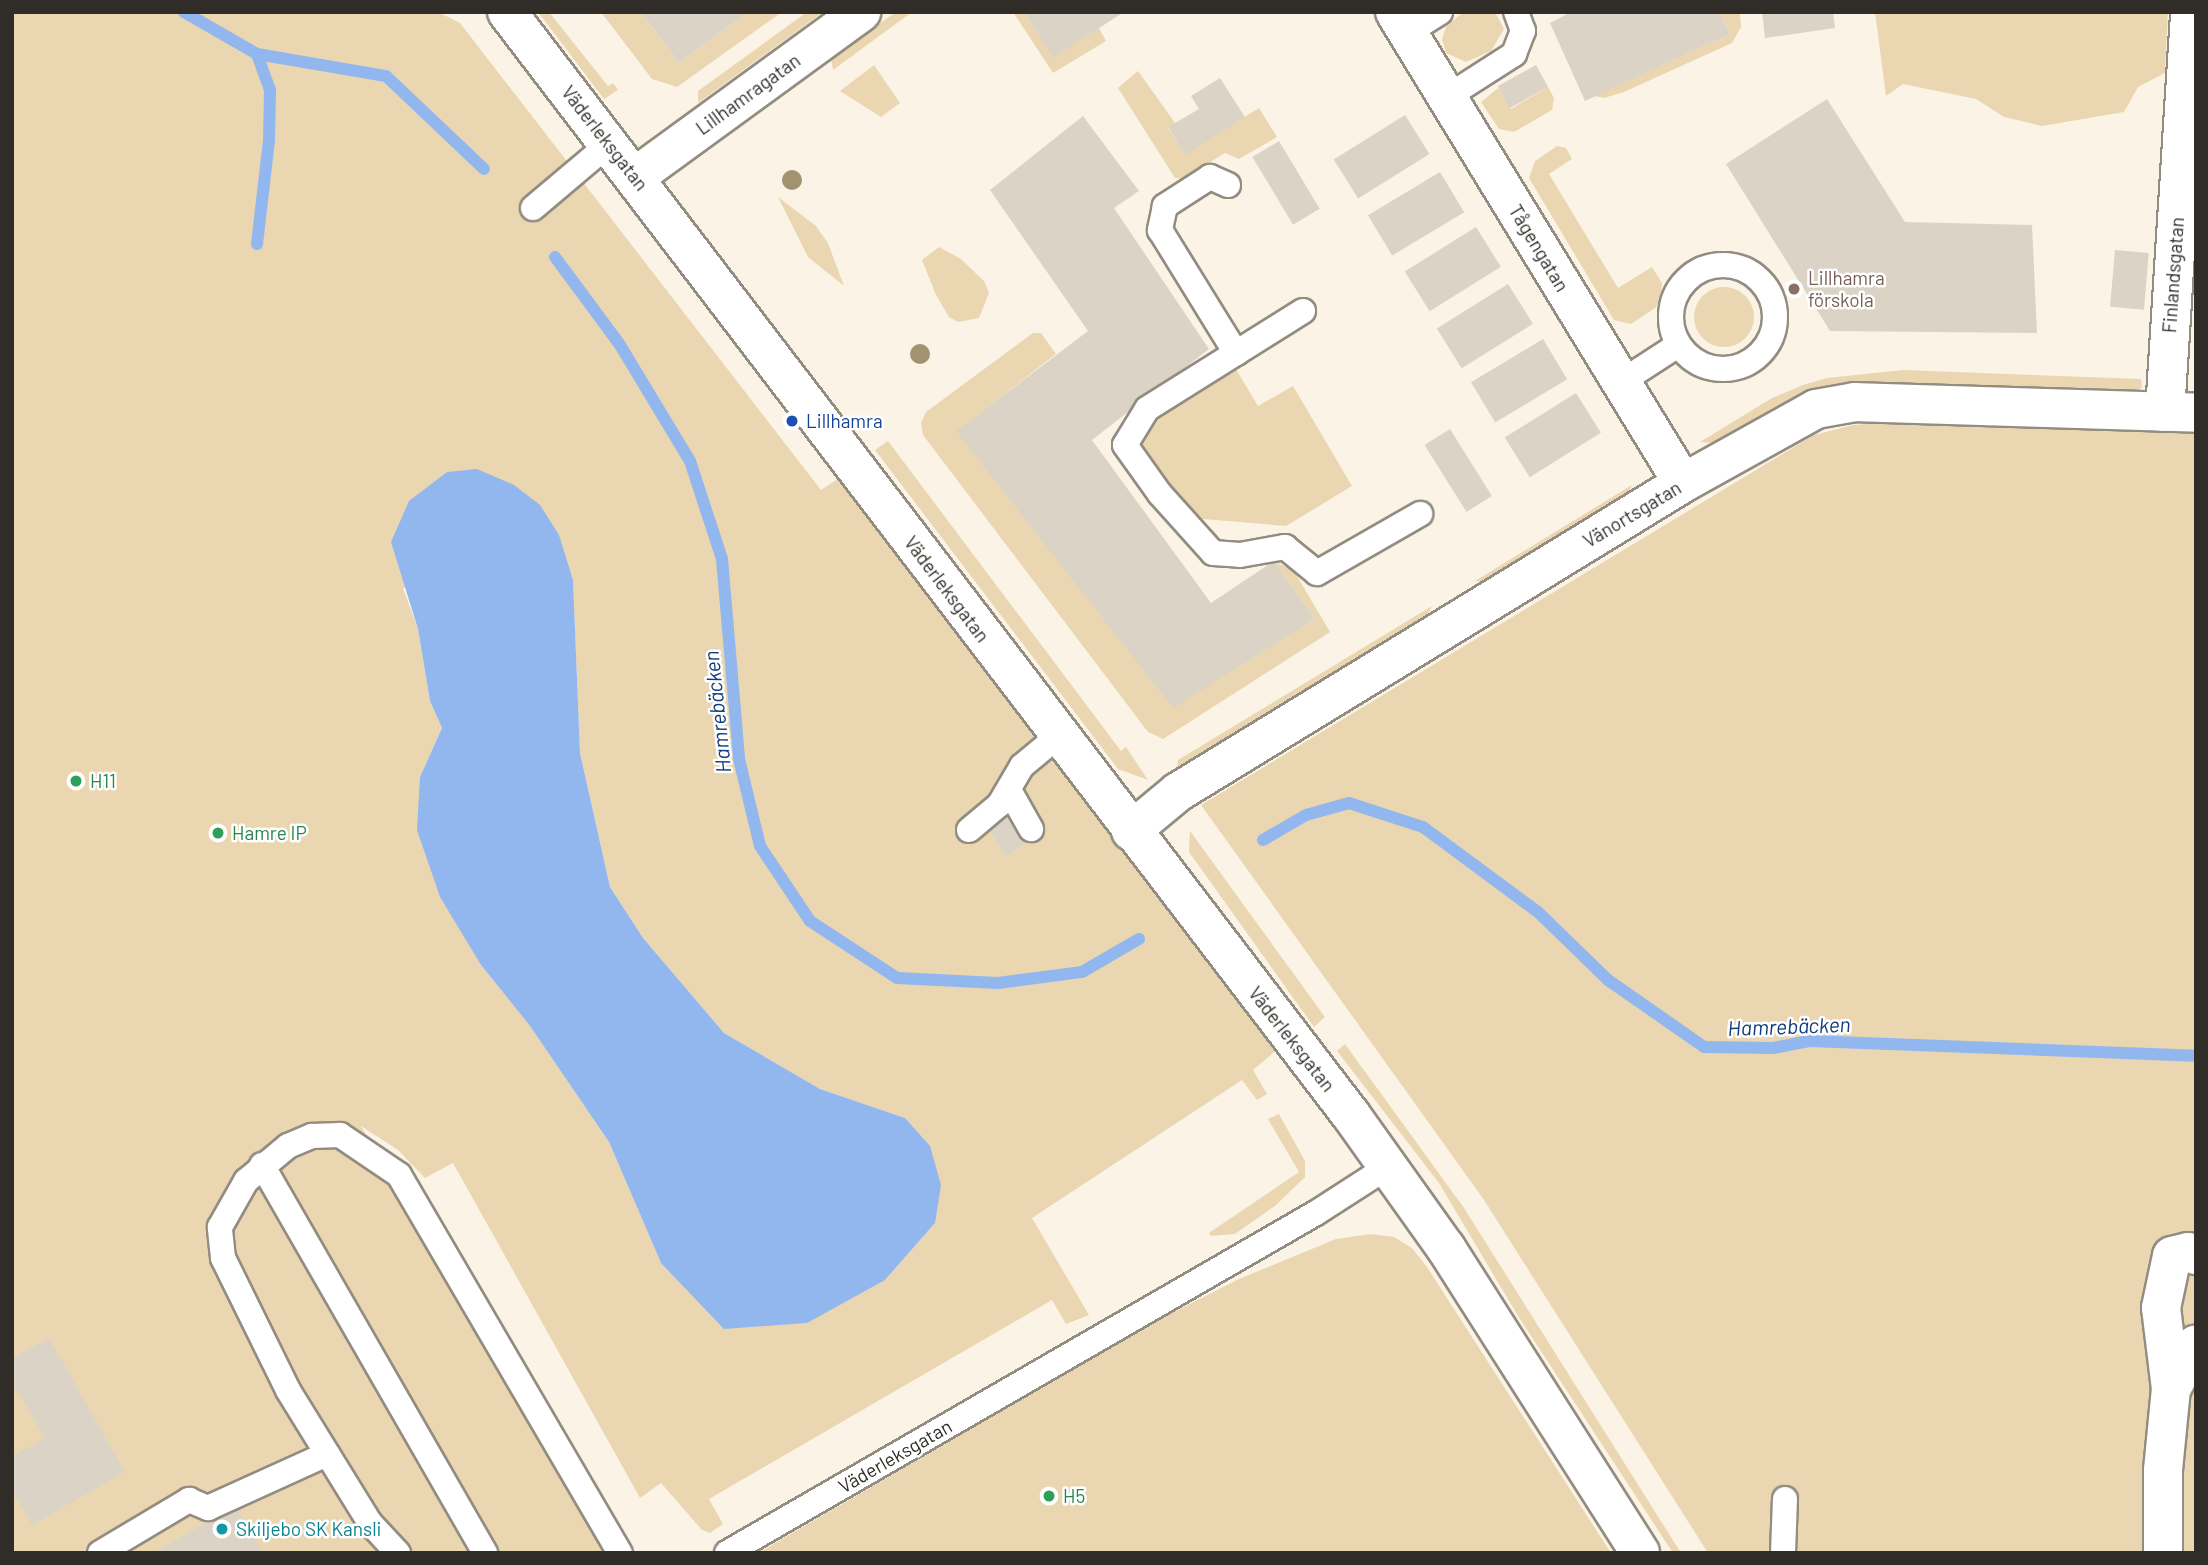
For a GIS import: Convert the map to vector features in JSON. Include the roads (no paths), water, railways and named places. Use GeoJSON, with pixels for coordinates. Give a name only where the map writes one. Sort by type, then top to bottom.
{"type":"FeatureCollection","features":[{"type":"Feature","properties":{"kind":"street","name":"Väderleksgatan"},"geometry":{"type":"LineString","coordinates":[[507,12],[610,143],[1058,736],[1389,1166],[1446,1248],[1640,1553]]}},
{"type":"Feature","properties":{"kind":"street","name":"Lillhamragatan"},"geometry":{"type":"LineString","coordinates":[[635,177],[861,12]]}},
{"type":"Feature","properties":{"kind":"street","name":"Finlandsgatan"},"geometry":{"type":"LineString","coordinates":[[2180,413],[2190,12]]}},
{"type":"Feature","properties":{"kind":"street","name":"Tågengatan"},"geometry":{"type":"LineString","coordinates":[[1401,22],[1683,483]]}},
{"type":"Feature","properties":{"kind":"street","name":"Vänortsgatan"},"geometry":{"type":"LineString","coordinates":[[1131,831],[1178,792],[1683,483],[1816,409],[1855,402],[2180,413]]}},
{"type":"Feature","properties":{"kind":"street"},"geometry":{"type":"LineString","coordinates":[[2163,1553],[2163,1470],[2171,1389],[2161,1308],[2172,1256],[2188,1252],[2196,1255]]}},
{"type":"Feature","properties":{"kind":"street"},"geometry":{"type":"LineString","coordinates":[[2171,1389],[2196,1345]]}},
{"type":"Feature","properties":{"kind":"lane"},"geometry":{"type":"LineString","coordinates":[[1401,22],[1440,12]]}},
{"type":"Feature","properties":{"kind":"lane"},"geometry":{"type":"LineString","coordinates":[[1447,97],[1514,54],[1523,31],[1516,12]]}},
{"type":"Feature","properties":{"kind":"lane"},"geometry":{"type":"LineString","coordinates":[[533,208],[610,143]]}},
{"type":"Feature","properties":{"kind":"lane"},"geometry":{"type":"LineString","coordinates":[[1228,185],[1210,177],[1165,206],[1160,230],[1236,353]]}},
{"type":"Feature","properties":{"kind":"lane"},"geometry":{"type":"LineString","coordinates":[[1732,265],[1748,271],[1771,295],[1774,328],[1767,345],[1741,366],[1706,367],[1678,345],[1670,311],[1684,281],[1699,270],[1732,265]]}},
{"type":"Feature","properties":{"kind":"lane"},"geometry":{"type":"LineString","coordinates":[[1303,312],[1147,409],[1125,445],[1160,495],[1213,553],[1240,555],[1285,547],[1317,573],[1419,514]]}},
{"type":"Feature","properties":{"kind":"lane"},"geometry":{"type":"LineString","coordinates":[[1620,382],[1678,345]]}},
{"type":"Feature","properties":{"kind":"lane"},"geometry":{"type":"LineString","coordinates":[[969,831],[999,805],[1022,766],[1058,736]]}},
{"type":"Feature","properties":{"kind":"lane"},"geometry":{"type":"LineString","coordinates":[[1009,790],[1031,829]]}},
{"type":"Feature","properties":{"kind":"lane"},"geometry":{"type":"LineString","coordinates":[[398,1553],[370,1523],[288,1390],[223,1258],[220,1227],[227,1208],[262,1165],[312,1136],[340,1135],[399,1175],[620,1553]]}},
{"type":"Feature","properties":{"kind":"lane"},"geometry":{"type":"LineString","coordinates":[[262,1165],[485,1553]]}},
{"type":"Feature","properties":{"kind":"lane","name":"Väderleksgatan"},"geometry":{"type":"LineString","coordinates":[[727,1553],[1304,1220],[1389,1166]]}},
{"type":"Feature","properties":{"kind":"lane"},"geometry":{"type":"LineString","coordinates":[[100,1553],[189,1500],[208,1508],[327,1454]]}},
{"type":"Feature","properties":{"kind":"lane"},"geometry":{"type":"LineString","coordinates":[[1783,1553],[1785,1499]]}},
{"type":"Feature","properties":{"kind":"water"},"geometry":{"type":"Polygon","coordinates":[[[477,469],[514,485],[540,505],[559,535],[573,580],[580,753],[610,887],[643,938],[724,1033],[820,1089],[905,1118],[930,1146],[941,1185],[935,1223],[885,1280],[807,1323],[724,1329],[661,1263],[609,1142],[530,1026],[481,965],[440,897],[417,830],[420,777],[442,728],[430,701],[418,629],[391,542],[409,501],[447,472],[477,469]]]}},
{"type":"Feature","properties":{"kind":"waterway","name":"Hamrebäcken"},"geometry":{"type":"LineString","coordinates":[[184,12],[257,54],[386,76],[484,169]]}},
{"type":"Feature","properties":{"kind":"waterway"},"geometry":{"type":"LineString","coordinates":[[257,54],[270,90],[269,140],[257,244]]}},
{"type":"Feature","properties":{"kind":"waterway","name":"Hamrebäcken"},"geometry":{"type":"LineString","coordinates":[[555,257],[620,345],[690,461],[722,559],[739,759],[760,846],[810,921],[897,978],[998,983],[1082,972],[1139,939]]}},
{"type":"Feature","properties":{"kind":"waterway","name":"Hamrebäcken"},"geometry":{"type":"LineString","coordinates":[[1263,840],[1306,815],[1349,803],[1423,827],[1538,912],[1608,980],[1704,1047],[1773,1048],[1810,1041],[2196,1056]]}},
{"type":"Feature","properties":{"kind":"place","name":"Lillhamra förskola"},"geometry":{"type":"Point","coordinates":[1794,289]}},
{"type":"Feature","properties":{"kind":"place","name":"Lillhamra"},"geometry":{"type":"Point","coordinates":[792,421]}},
{"type":"Feature","properties":{"kind":"place","name":"H11"},"geometry":{"type":"Point","coordinates":[76,781]}},
{"type":"Feature","properties":{"kind":"place","name":"Hamre IP"},"geometry":{"type":"Point","coordinates":[218,833]}},
{"type":"Feature","properties":{"kind":"place","name":"H5"},"geometry":{"type":"Point","coordinates":[1049,1496]}},
{"type":"Feature","properties":{"kind":"place","name":"Skiljebo SK Kansli"},"geometry":{"type":"Point","coordinates":[222,1529]}}]}
